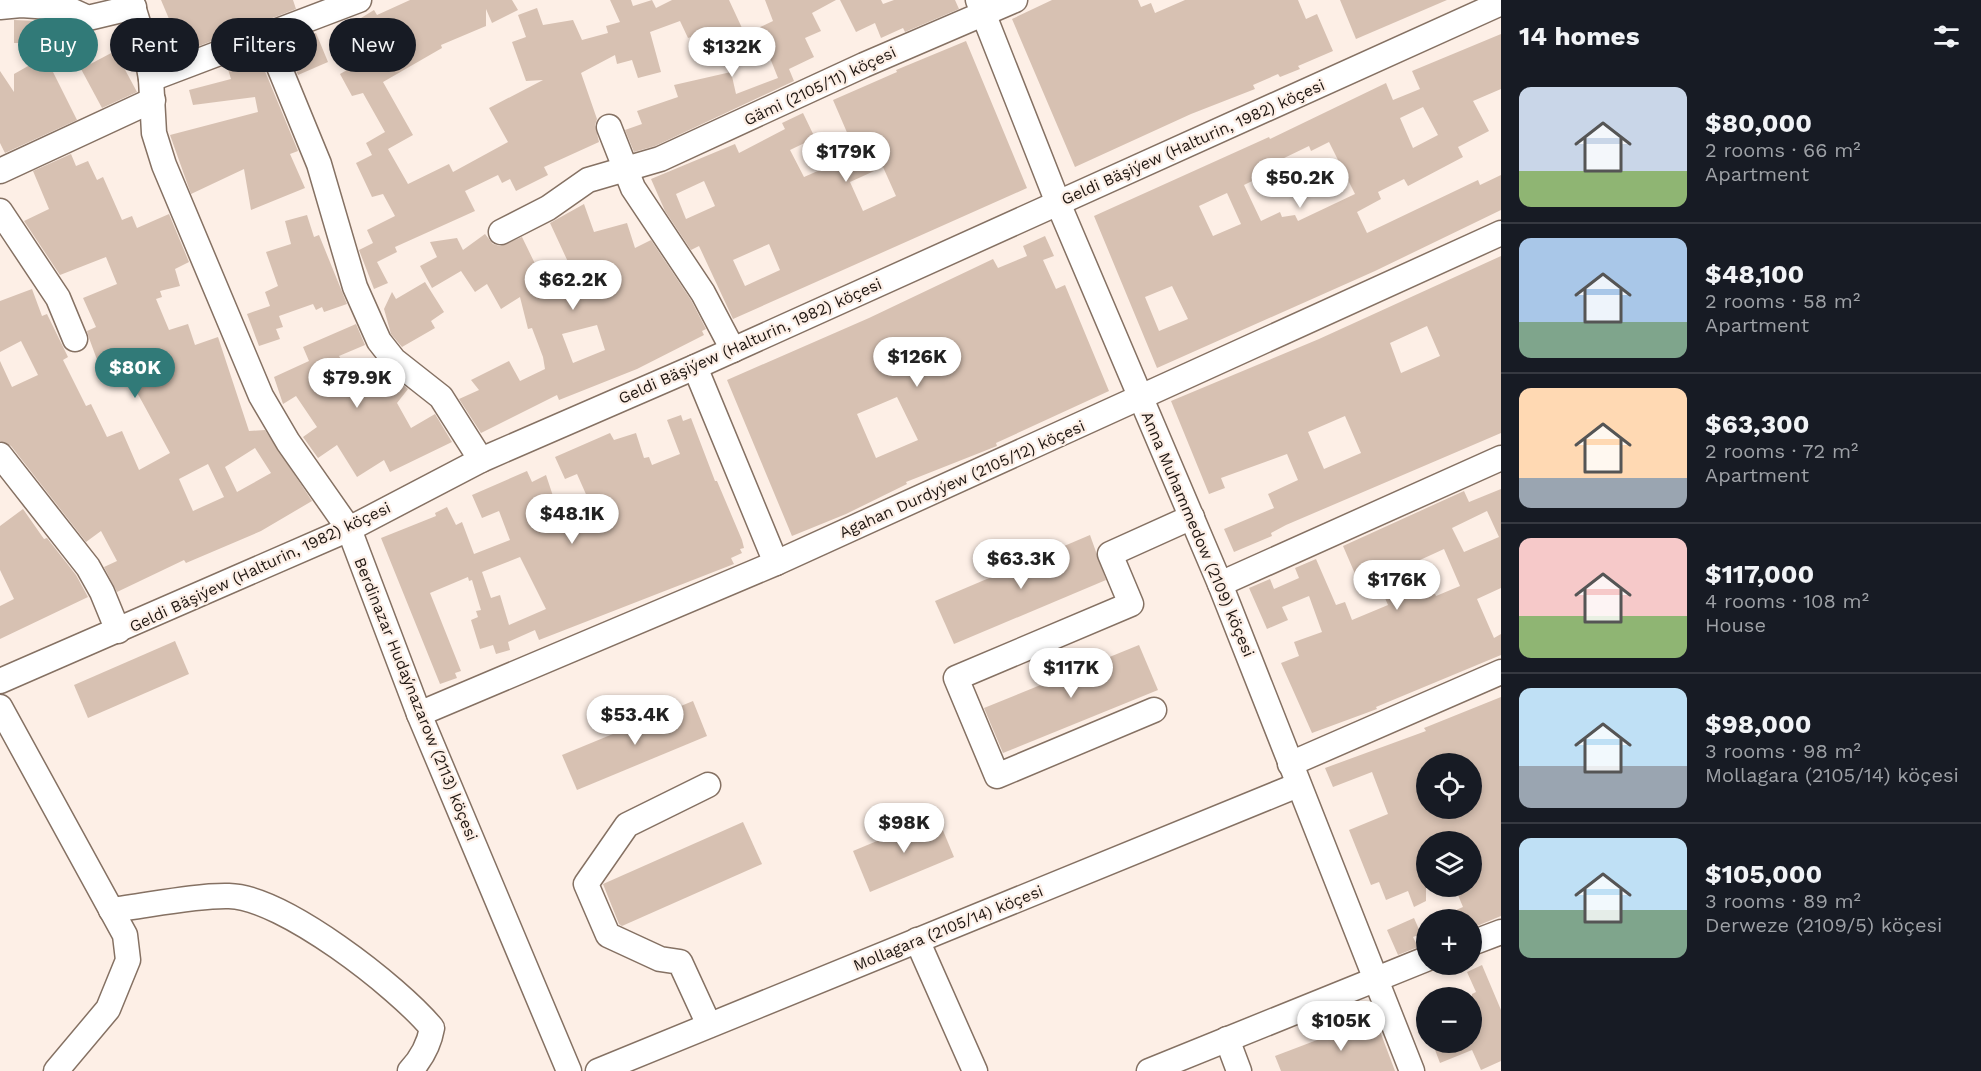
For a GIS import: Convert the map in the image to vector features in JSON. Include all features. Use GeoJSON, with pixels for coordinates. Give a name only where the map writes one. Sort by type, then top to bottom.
{"type":"FeatureCollection","features":[{"type":"Feature","properties":{"kind":"street"},"geometry":{"type":"LineString","coordinates":[[311,18],[359,0]]}},
{"type":"Feature","properties":{"kind":"street","name":"Gämi (2105/11) köçesi"},"geometry":{"type":"LineString","coordinates":[[501,232],[548,208],[588,180],[660,159],[864,65],[981,7],[1015,0]]}},
{"type":"Feature","properties":{"kind":"street","name":"Geldi Bäşiýew (Halturin, 1982) köçesi"},"geometry":{"type":"LineString","coordinates":[[0,679],[118,632],[349,529],[481,460],[733,350],[1501,3]]}},
{"type":"Feature","properties":{"kind":"street"},"geometry":{"type":"LineString","coordinates":[[0,7],[21,5],[66,8],[88,18],[133,4]]}},
{"type":"Feature","properties":{"kind":"street","name":"Berdinazar Hudaýnazarow (2113) köçesi"},"geometry":{"type":"LineString","coordinates":[[133,4],[152,90],[154,132],[164,165],[261,396],[288,442],[349,529],[419,714],[569,1071]]}},
{"type":"Feature","properties":{"kind":"street","name":"Anna Muhammedow (2109) köçesi"},"geometry":{"type":"LineString","coordinates":[[981,7],[1058,203],[1220,584],[1412,1071]]}},
{"type":"Feature","properties":{"kind":"street"},"geometry":{"type":"LineString","coordinates":[[0,171],[152,90],[211,62]]}},
{"type":"Feature","properties":{"kind":"street"},"geometry":{"type":"LineString","coordinates":[[281,72],[319,164],[355,286],[379,341],[394,360],[441,397],[481,460]]}},
{"type":"Feature","properties":{"kind":"street"},"geometry":{"type":"LineString","coordinates":[[609,127],[625,171],[643,204],[703,293],[733,350]]}},
{"type":"Feature","properties":{"kind":"street"},"geometry":{"type":"LineString","coordinates":[[0,212],[58,298],[75,339]]}},
{"type":"Feature","properties":{"kind":"street","name":"Agahan Durdyýew (2105/12) köçesi"},"geometry":{"type":"LineString","coordinates":[[419,714],[777,563],[1501,233]]}},
{"type":"Feature","properties":{"kind":"street"},"geometry":{"type":"LineString","coordinates":[[695,367],[777,563]]}},
{"type":"Feature","properties":{"kind":"street"},"geometry":{"type":"LineString","coordinates":[[0,455],[88,567],[102,592],[118,632]]}},
{"type":"Feature","properties":{"kind":"street"},"geometry":{"type":"LineString","coordinates":[[1220,584],[1501,458]]}},
{"type":"Feature","properties":{"kind":"street"},"geometry":{"type":"LineString","coordinates":[[1154,710],[997,776],[956,678],[1131,604],[1110,554],[1192,517]]}},
{"type":"Feature","properties":{"kind":"street","name":"Mollagara (2105/14) köçesi"},"geometry":{"type":"LineString","coordinates":[[598,1071],[917,940],[1294,775],[1501,672]]}},
{"type":"Feature","properties":{"kind":"street"},"geometry":{"type":"LineString","coordinates":[[0,707],[125,935],[128,960],[108,1009],[56,1071]]}},
{"type":"Feature","properties":{"kind":"street"},"geometry":{"type":"LineString","coordinates":[[708,785],[627,825],[586,884],[608,935],[660,959],[680,962],[709,1026]]}},
{"type":"Feature","properties":{"kind":"street"},"geometry":{"type":"LineString","coordinates":[[111,910],[230,896],[255,901],[281,912],[346,954],[399,995],[432,1028],[421,1059],[410,1071]]}},
{"type":"Feature","properties":{"kind":"street"},"geometry":{"type":"LineString","coordinates":[[1482,939],[1501,932]]}},
{"type":"Feature","properties":{"kind":"street"},"geometry":{"type":"LineString","coordinates":[[917,940],[975,1071]]}},
{"type":"Feature","properties":{"kind":"street"},"geometry":{"type":"LineString","coordinates":[[1149,1071],[1416,963]]}},
{"type":"Feature","properties":{"kind":"street"},"geometry":{"type":"LineString","coordinates":[[1227,1039],[1239,1071]]}},
{"type":"Feature","properties":{"kind":"building"},"geometry":{"type":"Polygon","coordinates":[[[161,0],[293,0],[296,9],[272,18],[211,18],[211,41],[199,46],[199,18],[169,18],[161,0]]]}},
{"type":"Feature","properties":{"kind":"building"},"geometry":{"type":"Polygon","coordinates":[[[410,0],[512,0],[518,10],[492,23],[486,9],[486,26],[441,45],[442,48],[416,63],[416,18],[361,18],[374,10],[377,15],[410,0]]]}},
{"type":"Feature","properties":{"kind":"building"},"geometry":{"type":"Polygon","coordinates":[[[610,0],[631,0],[633,6],[652,0],[656,8],[672,0],[729,0],[742,28],[723,37],[718,28],[688,38],[680,21],[650,32],[661,72],[638,78],[632,60],[617,64],[615,55],[581,73],[597,119],[595,125],[599,142],[544,167],[548,175],[516,191],[510,179],[502,183],[498,175],[465,191],[475,211],[395,247],[397,252],[377,262],[388,283],[374,289],[359,250],[373,243],[367,230],[395,216],[383,194],[372,197],[356,163],[372,155],[366,143],[385,132],[363,93],[352,96],[340,74],[344,72],[400,72],[383,82],[413,135],[388,149],[408,184],[449,164],[453,172],[508,142],[489,108],[543,80],[526,81],[512,42],[526,37],[518,15],[537,8],[543,25],[573,20],[582,40],[608,33],[606,26],[620,22],[610,0]]]}},
{"type":"Feature","properties":{"kind":"building"},"geometry":{"type":"Polygon","coordinates":[[[765,0],[836,0],[812,13],[821,31],[805,38],[814,57],[789,69],[794,81],[655,146],[634,152],[625,130],[642,124],[637,111],[678,97],[674,85],[731,72],[736,94],[778,78],[758,28],[773,21],[765,0]]]}},
{"type":"Feature","properties":{"kind":"building"},"geometry":{"type":"Polygon","coordinates":[[[840,0],[881,0],[883,4],[894,0],[955,0],[959,9],[905,32],[903,28],[881,38],[875,23],[856,32],[840,0]]]}},
{"type":"Feature","properties":{"kind":"building"},"geometry":{"type":"Polygon","coordinates":[[[1052,0],[1138,0],[1141,7],[1151,3],[1155,13],[1185,0],[1298,0],[1306,19],[1317,14],[1333,51],[1298,66],[1300,69],[1280,77],[1278,74],[1253,85],[1255,89],[1191,114],[1075,167],[1012,19],[1052,0]]]}},
{"type":"Feature","properties":{"kind":"building"},"geometry":{"type":"Polygon","coordinates":[[[1340,0],[1447,0],[1356,39],[1340,0]]]}},
{"type":"Feature","properties":{"kind":"building"},"geometry":{"type":"Polygon","coordinates":[[[14,20],[18,20],[18,43],[14,43],[14,20]]]}},
{"type":"Feature","properties":{"kind":"building"},"geometry":{"type":"Polygon","coordinates":[[[1501,34],[1501,89],[1473,101],[1489,131],[1458,147],[1463,157],[1408,186],[1404,179],[1378,192],[1381,199],[1357,212],[1367,233],[1478,180],[1480,185],[1501,175],[1501,210],[1375,271],[1157,368],[1094,216],[1269,137],[1270,139],[1386,83],[1393,100],[1420,89],[1412,71],[1501,34]],[[1423,107],[1400,118],[1413,148],[1438,135],[1423,107]],[[1329,142],[1311,151],[1309,146],[1280,160],[1283,166],[1244,185],[1261,221],[1280,212],[1282,217],[1295,215],[1298,221],[1355,194],[1329,142]],[[1227,193],[1199,206],[1213,236],[1241,224],[1227,193]],[[1172,286],[1145,297],[1159,331],[1188,319],[1172,286]]]}},
{"type":"Feature","properties":{"kind":"building"},"geometry":{"type":"Polygon","coordinates":[[[317,35],[328,62],[317,67],[317,35]]]}},
{"type":"Feature","properties":{"kind":"building"},"geometry":{"type":"Polygon","coordinates":[[[966,41],[1027,188],[733,319],[699,246],[691,250],[665,211],[651,179],[735,144],[739,153],[785,129],[782,123],[803,113],[815,138],[790,150],[804,177],[843,160],[842,157],[855,151],[833,100],[897,72],[896,70],[966,41]],[[883,167],[850,182],[863,211],[896,196],[883,167]],[[704,181],[676,194],[686,219],[715,206],[704,181]],[[769,244],[733,260],[745,286],[780,270],[769,244]]]}},
{"type":"Feature","properties":{"kind":"building"},"geometry":{"type":"Polygon","coordinates":[[[110,54],[110,72],[126,72],[137,92],[102,108],[83,72],[98,72],[98,60],[110,54]]]}},
{"type":"Feature","properties":{"kind":"building"},"geometry":{"type":"Polygon","coordinates":[[[0,71],[14,92],[14,74],[18,72],[53,72],[77,120],[5,153],[0,143],[0,71]]]}},
{"type":"Feature","properties":{"kind":"building"},"geometry":{"type":"Polygon","coordinates":[[[229,72],[265,72],[298,151],[290,154],[305,188],[251,210],[244,169],[191,194],[170,135],[258,112],[255,97],[193,105],[189,90],[231,79],[229,72]]]}},
{"type":"Feature","properties":{"kind":"building"},"geometry":{"type":"Polygon","coordinates":[[[71,154],[76,166],[88,161],[97,180],[103,177],[122,220],[132,216],[137,228],[169,214],[189,262],[175,269],[180,286],[160,291],[162,297],[156,299],[169,330],[188,324],[195,345],[218,337],[249,431],[265,430],[312,501],[261,531],[186,563],[184,560],[117,592],[104,567],[117,561],[101,531],[86,542],[11,446],[0,441],[0,361],[12,387],[38,375],[21,341],[0,352],[0,301],[32,289],[42,316],[47,314],[68,357],[63,360],[86,406],[91,404],[107,437],[122,431],[139,470],[170,453],[127,374],[106,384],[89,338],[87,331],[96,327],[83,298],[117,284],[106,257],[60,275],[24,221],[49,209],[33,171],[71,154]],[[255,448],[225,467],[237,492],[271,473],[255,448]],[[208,464],[179,479],[193,511],[224,497],[208,464]]]}},
{"type":"Feature","properties":{"kind":"building"},"geometry":{"type":"Polygon","coordinates":[[[584,204],[594,232],[627,223],[635,248],[651,240],[691,300],[706,329],[702,331],[704,335],[637,369],[559,400],[557,395],[481,433],[459,399],[479,390],[471,380],[509,361],[520,381],[545,369],[543,357],[532,328],[528,329],[520,297],[501,309],[487,284],[475,292],[461,271],[432,288],[420,266],[437,257],[430,242],[457,238],[463,250],[485,234],[493,244],[500,246],[522,237],[540,274],[569,264],[550,223],[584,204]],[[597,325],[562,334],[573,363],[605,350],[597,325]]]}},
{"type":"Feature","properties":{"kind":"building"},"geometry":{"type":"Polygon","coordinates":[[[307,215],[314,237],[319,235],[347,304],[324,312],[322,307],[316,310],[313,304],[279,316],[283,327],[276,329],[280,339],[259,346],[247,314],[270,306],[265,292],[278,286],[266,252],[291,244],[285,221],[307,215]]]}},
{"type":"Feature","properties":{"kind":"building"},"geometry":{"type":"Polygon","coordinates":[[[1045,236],[1054,256],[1043,260],[1056,289],[1065,285],[1109,391],[996,443],[997,446],[906,482],[907,484],[846,514],[792,536],[727,380],[869,318],[993,259],[998,268],[1027,256],[1023,246],[1045,236]],[[897,397],[857,414],[876,458],[918,440],[897,397]]]}},
{"type":"Feature","properties":{"kind":"building"},"geometry":{"type":"Polygon","coordinates":[[[1501,256],[1501,433],[1286,525],[1271,533],[1272,536],[1234,552],[1224,529],[1274,508],[1268,494],[1298,480],[1287,454],[1221,478],[1225,488],[1209,494],[1171,401],[1319,339],[1501,256]],[[1427,326],[1390,343],[1401,373],[1440,356],[1427,326]],[[1345,416],[1308,432],[1324,469],[1361,453],[1345,416]]]}},
{"type":"Feature","properties":{"kind":"building"},"geometry":{"type":"Polygon","coordinates":[[[425,282],[444,312],[431,321],[435,328],[402,347],[391,334],[384,309],[392,292],[396,299],[425,282]]]}},
{"type":"Feature","properties":{"kind":"building"},"geometry":{"type":"Polygon","coordinates":[[[356,324],[365,345],[339,356],[359,388],[383,369],[408,389],[397,403],[411,428],[435,414],[452,442],[390,472],[384,460],[357,477],[337,445],[318,458],[303,437],[317,427],[296,396],[283,404],[274,377],[309,361],[303,347],[356,324]]]}},
{"type":"Feature","properties":{"kind":"building"},"geometry":{"type":"Polygon","coordinates":[[[681,415],[683,421],[691,418],[715,481],[717,481],[742,540],[744,548],[740,549],[742,553],[731,558],[734,564],[539,640],[535,630],[508,642],[510,650],[496,654],[493,645],[480,649],[471,620],[478,617],[476,611],[481,610],[472,580],[469,581],[468,577],[430,593],[461,671],[455,673],[457,678],[440,684],[381,538],[436,516],[435,513],[447,507],[456,525],[462,522],[474,554],[510,540],[499,511],[482,518],[472,495],[527,471],[532,482],[546,475],[562,523],[593,510],[577,474],[565,479],[555,457],[610,433],[614,440],[636,433],[644,458],[649,457],[652,465],[680,454],[667,420],[681,415]],[[520,557],[482,572],[491,598],[500,595],[509,625],[546,609],[520,557]]]}},
{"type":"Feature","properties":{"kind":"building"},"geometry":{"type":"Polygon","coordinates":[[[1501,489],[1501,588],[1477,599],[1494,638],[1501,634],[1501,655],[1376,707],[1377,709],[1312,733],[1281,663],[1299,656],[1294,642],[1322,632],[1309,596],[1282,607],[1288,620],[1267,629],[1249,588],[1270,579],[1274,589],[1299,578],[1295,568],[1316,559],[1336,605],[1345,602],[1352,620],[1388,605],[1375,575],[1359,583],[1343,546],[1464,491],[1469,502],[1501,489]],[[1487,511],[1452,528],[1464,552],[1499,537],[1487,511]],[[1444,549],[1420,560],[1436,596],[1460,586],[1444,549]]]}},
{"type":"Feature","properties":{"kind":"building"},"geometry":{"type":"Polygon","coordinates":[[[23,509],[44,539],[47,538],[76,575],[88,597],[0,639],[0,606],[14,599],[0,570],[0,526],[23,509]]]}},
{"type":"Feature","properties":{"kind":"building"},"geometry":{"type":"Polygon","coordinates":[[[1090,535],[1106,580],[954,644],[935,601],[1090,535]]]}},
{"type":"Feature","properties":{"kind":"building"},"geometry":{"type":"Polygon","coordinates":[[[175,641],[189,674],[88,718],[74,685],[175,641]]]}},
{"type":"Feature","properties":{"kind":"building"},"geometry":{"type":"Polygon","coordinates":[[[1139,645],[1158,690],[1003,753],[984,708],[1139,645]]]}},
{"type":"Feature","properties":{"kind":"building"},"geometry":{"type":"Polygon","coordinates":[[[1501,697],[1501,916],[1482,924],[1482,909],[1458,909],[1463,907],[1459,897],[1482,897],[1482,831],[1416,831],[1416,897],[1426,897],[1426,901],[1414,907],[1408,891],[1386,900],[1379,882],[1371,885],[1349,830],[1388,814],[1372,772],[1333,787],[1325,768],[1426,731],[1424,728],[1501,697]]]}},
{"type":"Feature","properties":{"kind":"building"},"geometry":{"type":"Polygon","coordinates":[[[693,701],[707,736],[577,790],[562,755],[693,701]]]}},
{"type":"Feature","properties":{"kind":"building"},"geometry":{"type":"Polygon","coordinates":[[[937,816],[954,857],[870,892],[853,851],[937,816]]]}},
{"type":"Feature","properties":{"kind":"building"},"geometry":{"type":"Polygon","coordinates":[[[743,822],[762,864],[622,926],[619,924],[603,884],[743,822]]]}},
{"type":"Feature","properties":{"kind":"building"},"geometry":{"type":"Polygon","coordinates":[[[1414,918],[1416,936],[1413,937],[1416,948],[1398,955],[1387,930],[1414,918]]]}},
{"type":"Feature","properties":{"kind":"building"},"geometry":{"type":"Polygon","coordinates":[[[1482,965],[1501,1010],[1501,1061],[1481,1070],[1473,1053],[1482,1053],[1482,987],[1474,987],[1468,975],[1482,975],[1482,965]]]}},
{"type":"Feature","properties":{"kind":"building"},"geometry":{"type":"Polygon","coordinates":[[[1375,1018],[1395,1071],[1281,1071],[1275,1056],[1375,1018]]]}},
{"type":"Feature","properties":{"kind":"building"},"geometry":{"type":"Polygon","coordinates":[[[1436,1053],[1465,1053],[1440,1063],[1436,1053]]]}}]}
